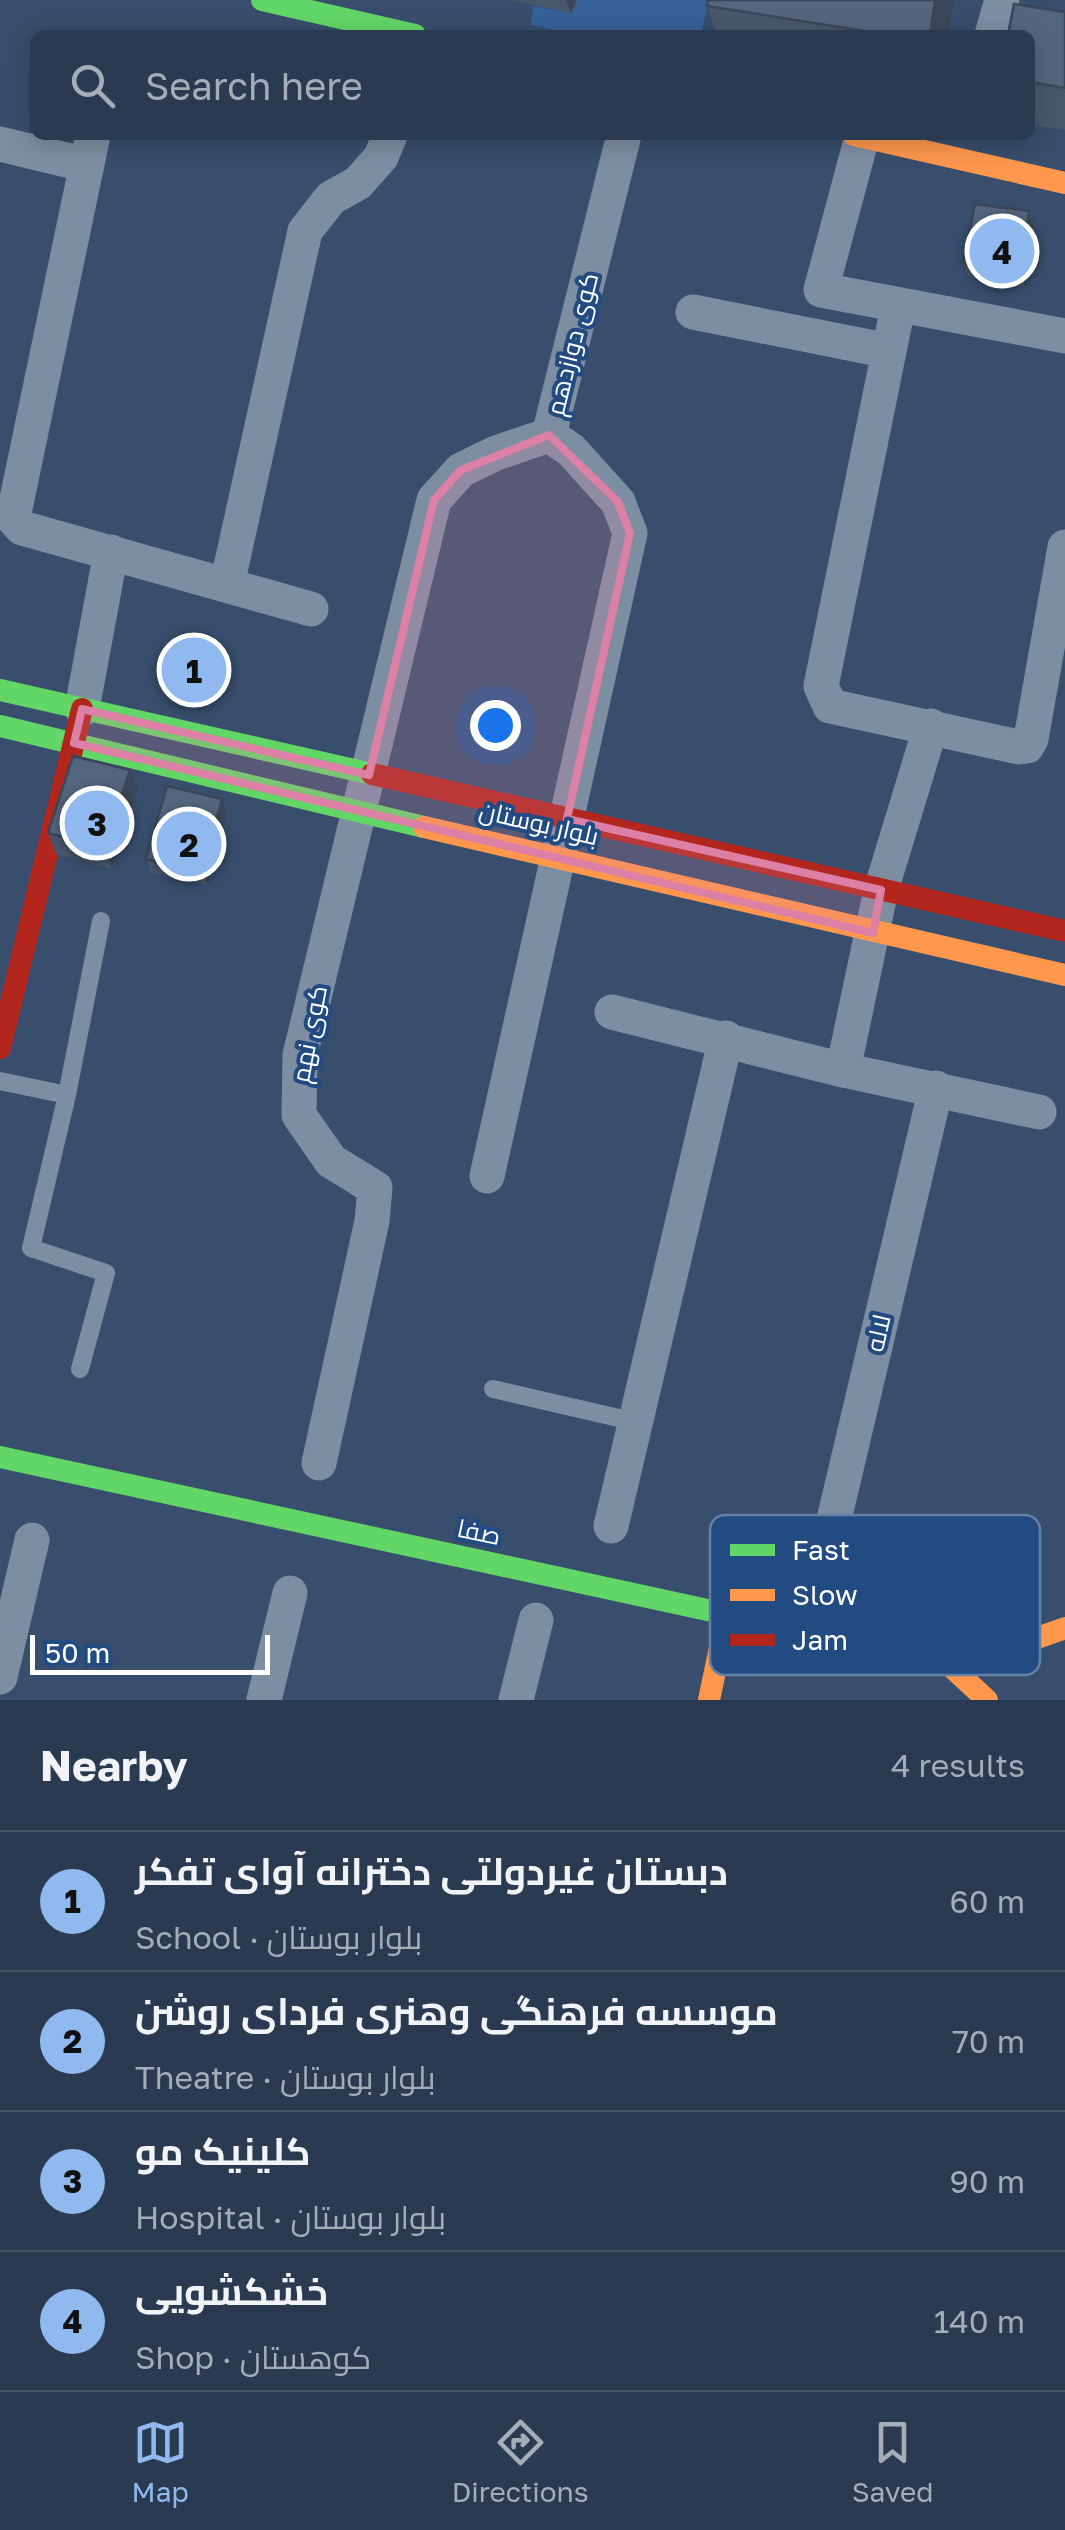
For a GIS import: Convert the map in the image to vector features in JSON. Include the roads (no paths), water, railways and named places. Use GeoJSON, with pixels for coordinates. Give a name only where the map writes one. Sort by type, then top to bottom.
{"type":"FeatureCollection","features":[{"type":"Feature","properties":{"kind":"street"},"geometry":{"type":"LineString","coordinates":[[262,0],[308,5],[396,30]]}},
{"type":"Feature","properties":{"kind":"street"},"geometry":{"type":"LineString","coordinates":[[993,30],[1002,0]]}},
{"type":"Feature","properties":{"kind":"street"},"geometry":{"type":"LineString","coordinates":[[227,585],[305,231],[330,198],[358,184],[381,157],[388,140]]}},
{"type":"Feature","properties":{"kind":"street","name":"کوی دوازدهم"},"geometry":{"type":"LineString","coordinates":[[487,1176],[630,534],[618,502],[571,450],[549,435],[623,140]]}},
{"type":"Feature","properties":{"kind":"street"},"geometry":{"type":"LineString","coordinates":[[857,140],[821,290],[1065,336]]}},
{"type":"Feature","properties":{"kind":"street"},"geometry":{"type":"LineString","coordinates":[[895,140],[960,147],[1065,183]]}},
{"type":"Feature","properties":{"kind":"street"},"geometry":{"type":"LineString","coordinates":[[0,144],[90,150],[13,518],[22,528],[311,609]]}},
{"type":"Feature","properties":{"kind":"street"},"geometry":{"type":"LineString","coordinates":[[898,307],[822,686],[830,706],[1027,746],[1065,547]]}},
{"type":"Feature","properties":{"kind":"street"},"geometry":{"type":"LineString","coordinates":[[693,312],[889,351]]}},
{"type":"Feature","properties":{"kind":"street"},"geometry":{"type":"LineString","coordinates":[[362,810],[434,500],[461,470],[549,435]]}},
{"type":"Feature","properties":{"kind":"street"},"geometry":{"type":"LineString","coordinates":[[0,1048],[78,726],[111,552]]}},
{"type":"Feature","properties":{"kind":"street","name":"بلوار بوستان"},"geometry":{"type":"LineString","coordinates":[[0,690],[78,726],[362,810],[872,933],[1065,975]]}},
{"type":"Feature","properties":{"kind":"street","name":"بلوار بوستان"},"geometry":{"type":"LineString","coordinates":[[0,726],[78,726],[369,775],[1065,931]]}},
{"type":"Feature","properties":{"kind":"street"},"geometry":{"type":"LineString","coordinates":[[843,1070],[880,890],[931,726]]}},
{"type":"Feature","properties":{"kind":"street","name":"کوی نهم"},"geometry":{"type":"LineString","coordinates":[[319,1463],[372,1221],[375,1188],[332,1161],[299,1115],[297,1092],[300,1055],[362,810]]}},
{"type":"Feature","properties":{"kind":"street"},"geometry":{"type":"LineString","coordinates":[[612,1012],[843,1070],[1039,1112]]}},
{"type":"Feature","properties":{"kind":"street"},"geometry":{"type":"LineString","coordinates":[[611,1526],[726,1038]]}},
{"type":"Feature","properties":{"kind":"street","name":"لاله"},"geometry":{"type":"LineString","coordinates":[[835,1515],[936,1088]]}},
{"type":"Feature","properties":{"kind":"street","name":"صفا"},"geometry":{"type":"LineString","coordinates":[[0,1457],[710,1611]]}},
{"type":"Feature","properties":{"kind":"street"},"geometry":{"type":"LineString","coordinates":[[0,1677],[32,1540]]}},
{"type":"Feature","properties":{"kind":"street"},"geometry":{"type":"LineString","coordinates":[[264,1700],[290,1593]]}},
{"type":"Feature","properties":{"kind":"street"},"geometry":{"type":"LineString","coordinates":[[1040,1618],[1050,1607]]}},
{"type":"Feature","properties":{"kind":"street"},"geometry":{"type":"LineString","coordinates":[[516,1700],[536,1620]]}},
{"type":"Feature","properties":{"kind":"street"},"geometry":{"type":"LineString","coordinates":[[1040,1637],[1065,1628]]}},
{"type":"Feature","properties":{"kind":"street"},"geometry":{"type":"LineString","coordinates":[[709,1700],[714,1675]]}},
{"type":"Feature","properties":{"kind":"street"},"geometry":{"type":"LineString","coordinates":[[960,1675],[986,1700]]}},
{"type":"Feature","properties":{"kind":"lane"},"geometry":{"type":"LineString","coordinates":[[80,1369],[106,1273],[30,1248],[101,921]]}},
{"type":"Feature","properties":{"kind":"lane"},"geometry":{"type":"LineString","coordinates":[[0,1081],[66,1096]]}},
{"type":"Feature","properties":{"kind":"lane"},"geometry":{"type":"LineString","coordinates":[[494,1389],[636,1422]]}},
{"type":"Feature","properties":{"kind":"place","name":"خشکشویی"},"geometry":{"type":"Point","coordinates":[1002,251]}},
{"type":"Feature","properties":{"kind":"place","name":"دبستان غیردولتی دخترانه آوای تفکر"},"geometry":{"type":"Point","coordinates":[194,670]}},
{"type":"Feature","properties":{"kind":"place","name":"کلینیک مو"},"geometry":{"type":"Point","coordinates":[97,823]}},
{"type":"Feature","properties":{"kind":"place","name":"موسسه فرهنگی وهنری فردای روشن"},"geometry":{"type":"Point","coordinates":[189,844]}}]}
